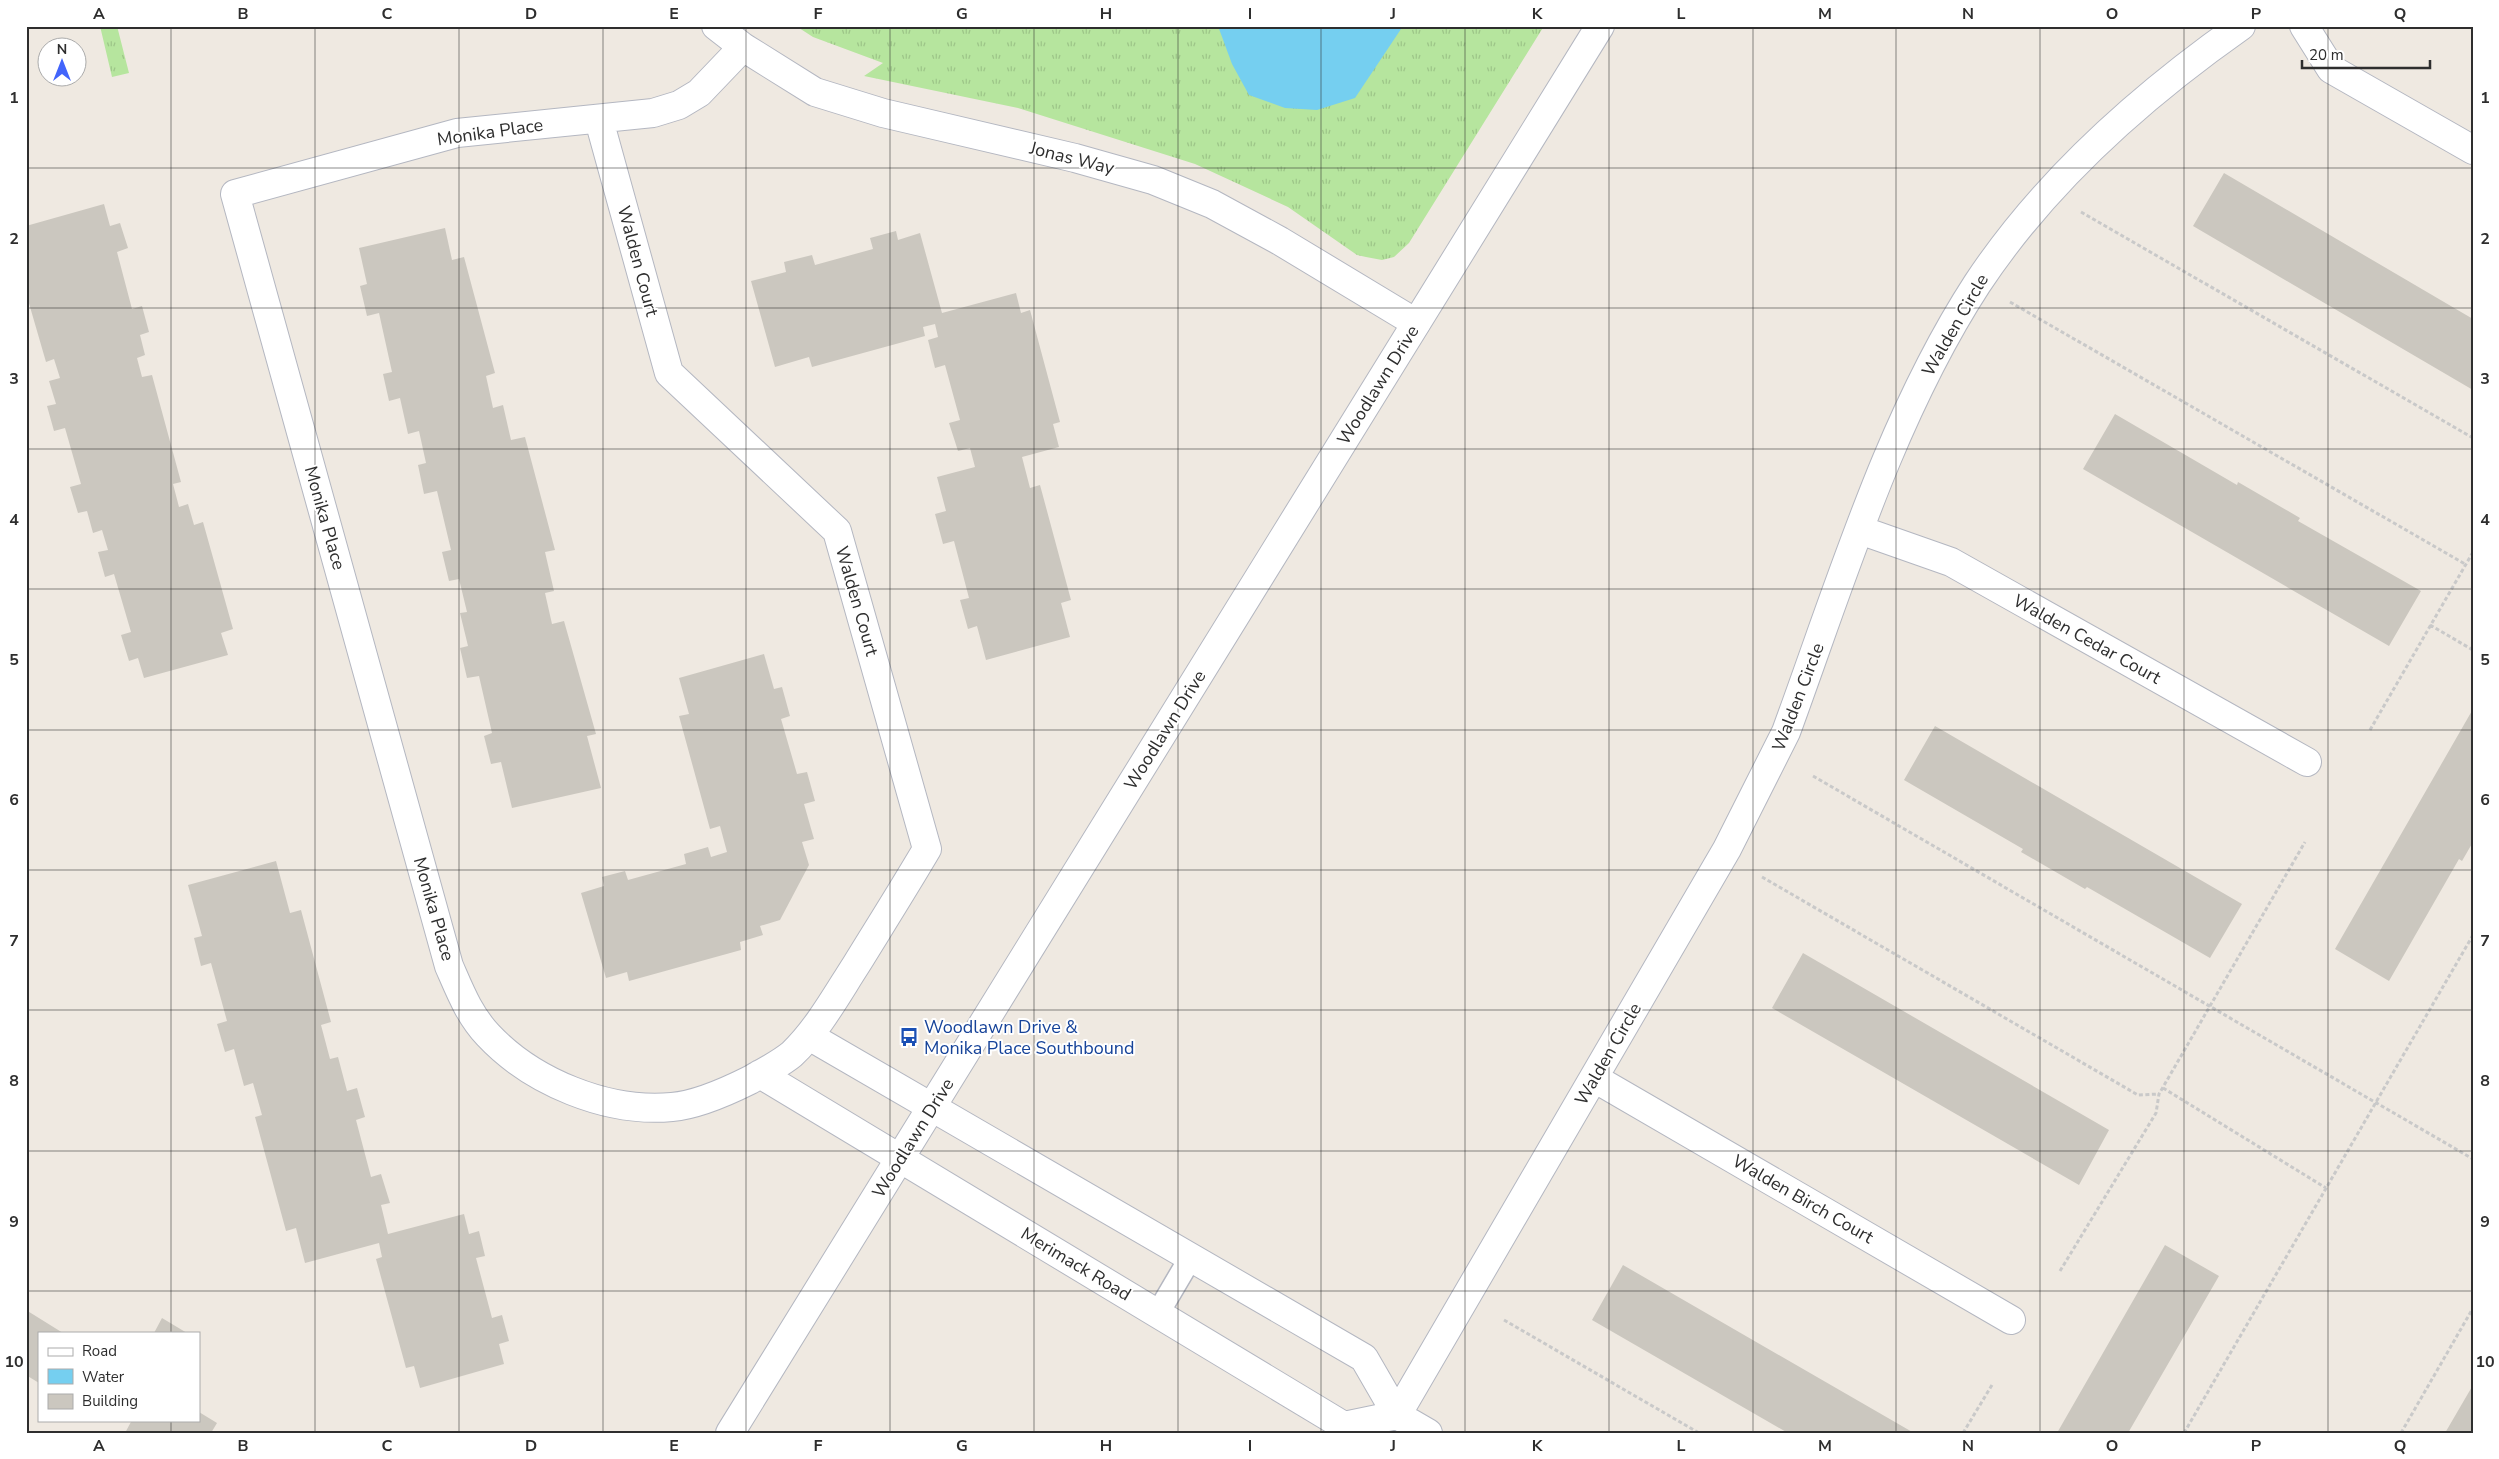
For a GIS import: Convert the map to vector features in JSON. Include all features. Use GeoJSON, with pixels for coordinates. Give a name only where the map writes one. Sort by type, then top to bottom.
{"type":"FeatureCollection","features":[{"type":"Feature","properties":{"kind":"street","name":"Jonas Way"},"geometry":{"type":"LineString","coordinates":[[716,26],[743,47],[815,92],[883,113],[1075,158],[1153,180],[1220,208],[1416,323]]}},
{"type":"Feature","properties":{"kind":"street","name":"Woodlawn Drive"},"geometry":{"type":"LineString","coordinates":[[730,1433],[1600,26]]}},
{"type":"Feature","properties":{"kind":"street","name":"Walden Circle"},"geometry":{"type":"LineString","coordinates":[[1397,1415],[1728,849],[1768,772],[1786,732],[1897,435],[1924,378],[1977,284],[2014,233],[2072,168],[2123,118],[2194,60],[2241,26]]}},
{"type":"Feature","properties":{"kind":"street"},"geometry":{"type":"LineString","coordinates":[[2304,26],[2331,69],[2473,150]]}},
{"type":"Feature","properties":{"kind":"street","name":"Monika Place"},"geometry":{"type":"LineString","coordinates":[[743,47],[700,93],[679,105],[653,113],[600,120],[457,133],[235,194],[447,958],[465,1005],[488,1035],[525,1067],[559,1087],[609,1102],[644,1107],[673,1108],[725,1093],[760,1074],[799,1046]]}},
{"type":"Feature","properties":{"kind":"street","name":"Walden Court"},"geometry":{"type":"LineString","coordinates":[[600,120],[669,374],[837,531],[928,849],[831,1005],[799,1046]]}},
{"type":"Feature","properties":{"kind":"street","name":"Walden Cedar Court"},"geometry":{"type":"LineString","coordinates":[[1860,530],[1950,562],[2306,762]]}},
{"type":"Feature","properties":{"kind":"street"},"geometry":{"type":"LineString","coordinates":[[799,1046],[932,1108],[1364,1358],[1397,1415],[1428,1433]]}},
{"type":"Feature","properties":{"kind":"street","name":"Merimack Road"},"geometry":{"type":"LineString","coordinates":[[760,1074],[1344,1426],[1397,1415]]}},
{"type":"Feature","properties":{"kind":"street","name":"Walden Birch Court"},"geometry":{"type":"LineString","coordinates":[[1594,1078],[2012,1320]]}},
{"type":"Feature","properties":{"kind":"lane"},"geometry":{"type":"LineString","coordinates":[[1158,1313],[1191,1257]]}},
{"type":"Feature","properties":{"kind":"path"},"geometry":{"type":"LineString","coordinates":[[2074,208],[2473,438]]}},
{"type":"Feature","properties":{"kind":"path"},"geometry":{"type":"LineString","coordinates":[[2004,298],[2465,564]]}},
{"type":"Feature","properties":{"kind":"path"},"geometry":{"type":"LineString","coordinates":[[2370,730],[2473,552]]}},
{"type":"Feature","properties":{"kind":"path"},"geometry":{"type":"LineString","coordinates":[[2430,625],[2473,650]]}},
{"type":"Feature","properties":{"kind":"path"},"geometry":{"type":"LineString","coordinates":[[1813,776],[2473,1158]]}},
{"type":"Feature","properties":{"kind":"path"},"geometry":{"type":"LineString","coordinates":[[2060,1271],[2156,1113],[2159,1094],[2305,842]]}},
{"type":"Feature","properties":{"kind":"path"},"geometry":{"type":"LineString","coordinates":[[1762,877],[2138,1096],[2159,1094]]}},
{"type":"Feature","properties":{"kind":"path"},"geometry":{"type":"LineString","coordinates":[[2184,1433],[2473,935]]}},
{"type":"Feature","properties":{"kind":"path"},"geometry":{"type":"LineString","coordinates":[[2163,1088],[2326,1188]]}},
{"type":"Feature","properties":{"kind":"path"},"geometry":{"type":"LineString","coordinates":[[2402,1433],[2473,1308]]}},
{"type":"Feature","properties":{"kind":"path"},"geometry":{"type":"LineString","coordinates":[[1504,1320],[1699,1433]]}},
{"type":"Feature","properties":{"kind":"path"},"geometry":{"type":"LineString","coordinates":[[1963,1433],[1992,1385]]}},
{"type":"Feature","properties":{"kind":"green space"},"geometry":{"type":"Polygon","coordinates":[[[100,26],[117,26],[129,73],[112,77],[100,26]]]}},
{"type":"Feature","properties":{"kind":"green space"},"geometry":{"type":"Polygon","coordinates":[[[796,26],[1544,26],[1409,243],[1394,257],[1382,260],[1357,255],[1288,207],[1195,164],[1018,108],[864,76],[883,63],[813,37],[796,26]]]}},
{"type":"Feature","properties":{"kind":"water"},"geometry":{"type":"Polygon","coordinates":[[[1218,26],[1403,26],[1355,98],[1317,110],[1285,108],[1249,95],[1232,64],[1218,26]]]}},
{"type":"Feature","properties":{"kind":"building"},"geometry":{"type":"Polygon","coordinates":[[[2224,173],[2473,319],[2473,390],[2193,226],[2224,173]]]}},
{"type":"Feature","properties":{"kind":"building"},"geometry":{"type":"Polygon","coordinates":[[[104,204],[110,226],[120,223],[128,248],[117,252],[132,309],[142,306],[149,332],[140,335],[145,355],[137,358],[142,377],[152,375],[181,482],[173,484],[179,507],[188,504],[194,525],[203,522],[233,629],[221,633],[228,655],[144,678],[138,658],[129,661],[121,635],[131,632],[114,574],[105,577],[98,552],[108,550],[102,530],[93,533],[87,511],[78,513],[70,487],[81,484],[65,428],[54,431],[47,406],[56,404],[49,381],[60,378],[54,359],[46,362],[26,293],[26,226],[104,204]]]}},
{"type":"Feature","properties":{"kind":"building"},"geometry":{"type":"Polygon","coordinates":[[[445,228],[452,260],[464,257],[495,373],[486,376],[493,408],[503,405],[511,440],[525,437],[555,550],[545,552],[554,591],[545,593],[552,624],[564,621],[596,734],[587,736],[601,788],[512,808],[501,762],[491,764],[484,736],[492,733],[479,676],[467,678],[460,648],[468,646],[460,613],[467,612],[459,579],[449,581],[442,552],[451,550],[437,491],[424,494],[418,465],[426,463],[419,431],[408,434],[400,398],[389,401],[383,374],[392,372],[379,313],[367,316],[360,286],[367,284],[359,248],[445,228]]]}},
{"type":"Feature","properties":{"kind":"building"},"geometry":{"type":"Polygon","coordinates":[[[896,231],[898,240],[920,233],[942,313],[1016,293],[1021,313],[1030,310],[1060,422],[1053,424],[1059,447],[1022,457],[1030,488],[1040,485],[1071,600],[1061,603],[1070,637],[986,660],[977,626],[968,629],[960,600],[969,598],[954,541],[943,544],[935,514],[946,511],[937,477],[975,467],[970,448],[958,451],[949,423],[960,420],[945,365],[935,368],[928,340],[938,337],[935,324],[923,327],[925,336],[812,367],[809,357],[775,367],[751,281],[786,272],[784,262],[812,255],[815,265],[873,249],[870,238],[896,231]]]}},
{"type":"Feature","properties":{"kind":"building"},"geometry":{"type":"Polygon","coordinates":[[[2115,414],[2237,485],[2238,482],[2300,518],[2298,521],[2421,591],[2389,646],[2083,469],[2115,414]]]}},
{"type":"Feature","properties":{"kind":"building"},"geometry":{"type":"Polygon","coordinates":[[[764,654],[774,689],[782,687],[790,716],[781,719],[797,774],[807,772],[815,801],[804,804],[814,839],[802,842],[809,865],[780,920],[760,926],[763,935],[740,942],[741,950],[629,981],[627,972],[606,978],[581,893],[604,886],[602,877],[625,871],[628,880],[686,864],[684,854],[708,847],[711,857],[727,852],[720,826],[710,829],[679,716],[689,714],[679,678],[764,654]]]}},
{"type":"Feature","properties":{"kind":"building"},"geometry":{"type":"Polygon","coordinates":[[[2473,709],[2473,842],[2462,861],[2459,859],[2389,981],[2335,949],[2473,709]]]}},
{"type":"Feature","properties":{"kind":"building"},"geometry":{"type":"Polygon","coordinates":[[[1935,726],[2242,904],[2210,958],[2087,887],[2085,889],[2021,852],[2023,849],[1904,780],[1935,726]]]}},
{"type":"Feature","properties":{"kind":"building"},"geometry":{"type":"Polygon","coordinates":[[[276,861],[290,913],[301,910],[331,1022],[321,1025],[330,1059],[338,1057],[347,1091],[357,1088],[365,1117],[356,1120],[371,1177],[381,1174],[390,1203],[381,1205],[388,1234],[464,1214],[469,1234],[479,1231],[485,1256],[476,1258],[492,1318],[502,1315],[509,1341],[499,1344],[504,1364],[420,1388],[414,1366],[406,1368],[376,1259],[382,1257],[379,1243],[305,1263],[296,1228],[286,1231],[255,1117],[262,1115],[253,1083],[244,1086],[234,1049],[225,1052],[217,1024],[227,1021],[211,963],[201,966],[194,938],[202,936],[188,885],[276,861]]]}},
{"type":"Feature","properties":{"kind":"building"},"geometry":{"type":"Polygon","coordinates":[[[1803,953],[2109,1130],[2079,1185],[1772,1008],[1803,953]]]}},
{"type":"Feature","properties":{"kind":"building"},"geometry":{"type":"Polygon","coordinates":[[[2165,1245],[2219,1276],[2128,1433],[2057,1433],[2165,1245]]]}},
{"type":"Feature","properties":{"kind":"building"},"geometry":{"type":"Polygon","coordinates":[[[1623,1265],[1914,1433],[1788,1433],[1592,1320],[1623,1265]]]}},
{"type":"Feature","properties":{"kind":"building"},"geometry":{"type":"Polygon","coordinates":[[[26,1310],[61,1332],[38,1332],[38,1382],[26,1375],[26,1310]]]}},
{"type":"Feature","properties":{"kind":"building"},"geometry":{"type":"Polygon","coordinates":[[[162,1318],[185,1332],[155,1332],[162,1318]]]}},
{"type":"Feature","properties":{"kind":"building"},"geometry":{"type":"Polygon","coordinates":[[[2473,1385],[2473,1433],[2445,1433],[2473,1385]]]}},
{"type":"Feature","properties":{"kind":"building"},"geometry":{"type":"Polygon","coordinates":[[[200,1413],[217,1423],[211,1433],[125,1433],[131,1422],[200,1422],[200,1413]]]}},
{"type":"Feature","properties":{"kind":"place","name":"Woodlawn Drive & Monika Place Southbound"},"geometry":{"type":"Point","coordinates":[909,1037]}}]}
